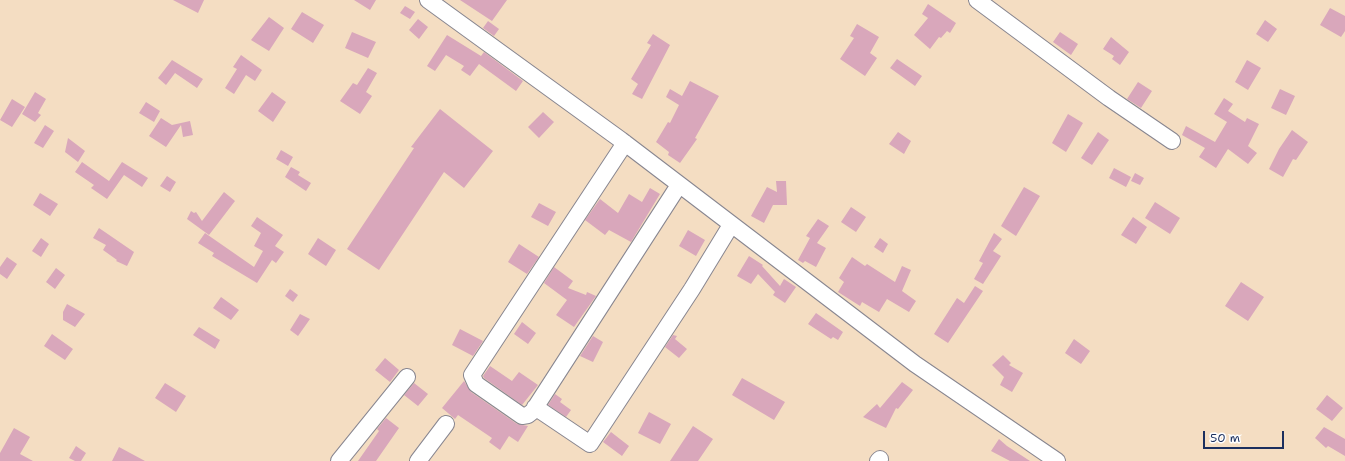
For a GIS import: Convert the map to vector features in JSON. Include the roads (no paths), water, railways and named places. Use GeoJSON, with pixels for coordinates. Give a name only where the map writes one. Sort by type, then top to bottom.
{"type":"FeatureCollection","features":[{"type":"Feature","properties":{"kind":"street"},"geometry":{"type":"LineString","coordinates":[[428,0],[625,143],[915,364],[1057,461]]}},
{"type":"Feature","properties":{"kind":"street"},"geometry":{"type":"LineString","coordinates":[[977,0],[1109,98],[1172,141]]}},
{"type":"Feature","properties":{"kind":"street"},"geometry":{"type":"LineString","coordinates":[[625,143],[472,375],[476,384],[522,416],[528,414],[535,406],[679,185]]}},
{"type":"Feature","properties":{"kind":"street"},"geometry":{"type":"LineString","coordinates":[[535,406],[590,444],[692,289],[731,225]]}},
{"type":"Feature","properties":{"kind":"street"},"geometry":{"type":"LineString","coordinates":[[339,461],[407,376]]}},
{"type":"Feature","properties":{"kind":"street"},"geometry":{"type":"LineString","coordinates":[[418,461],[446,424]]}}]}
